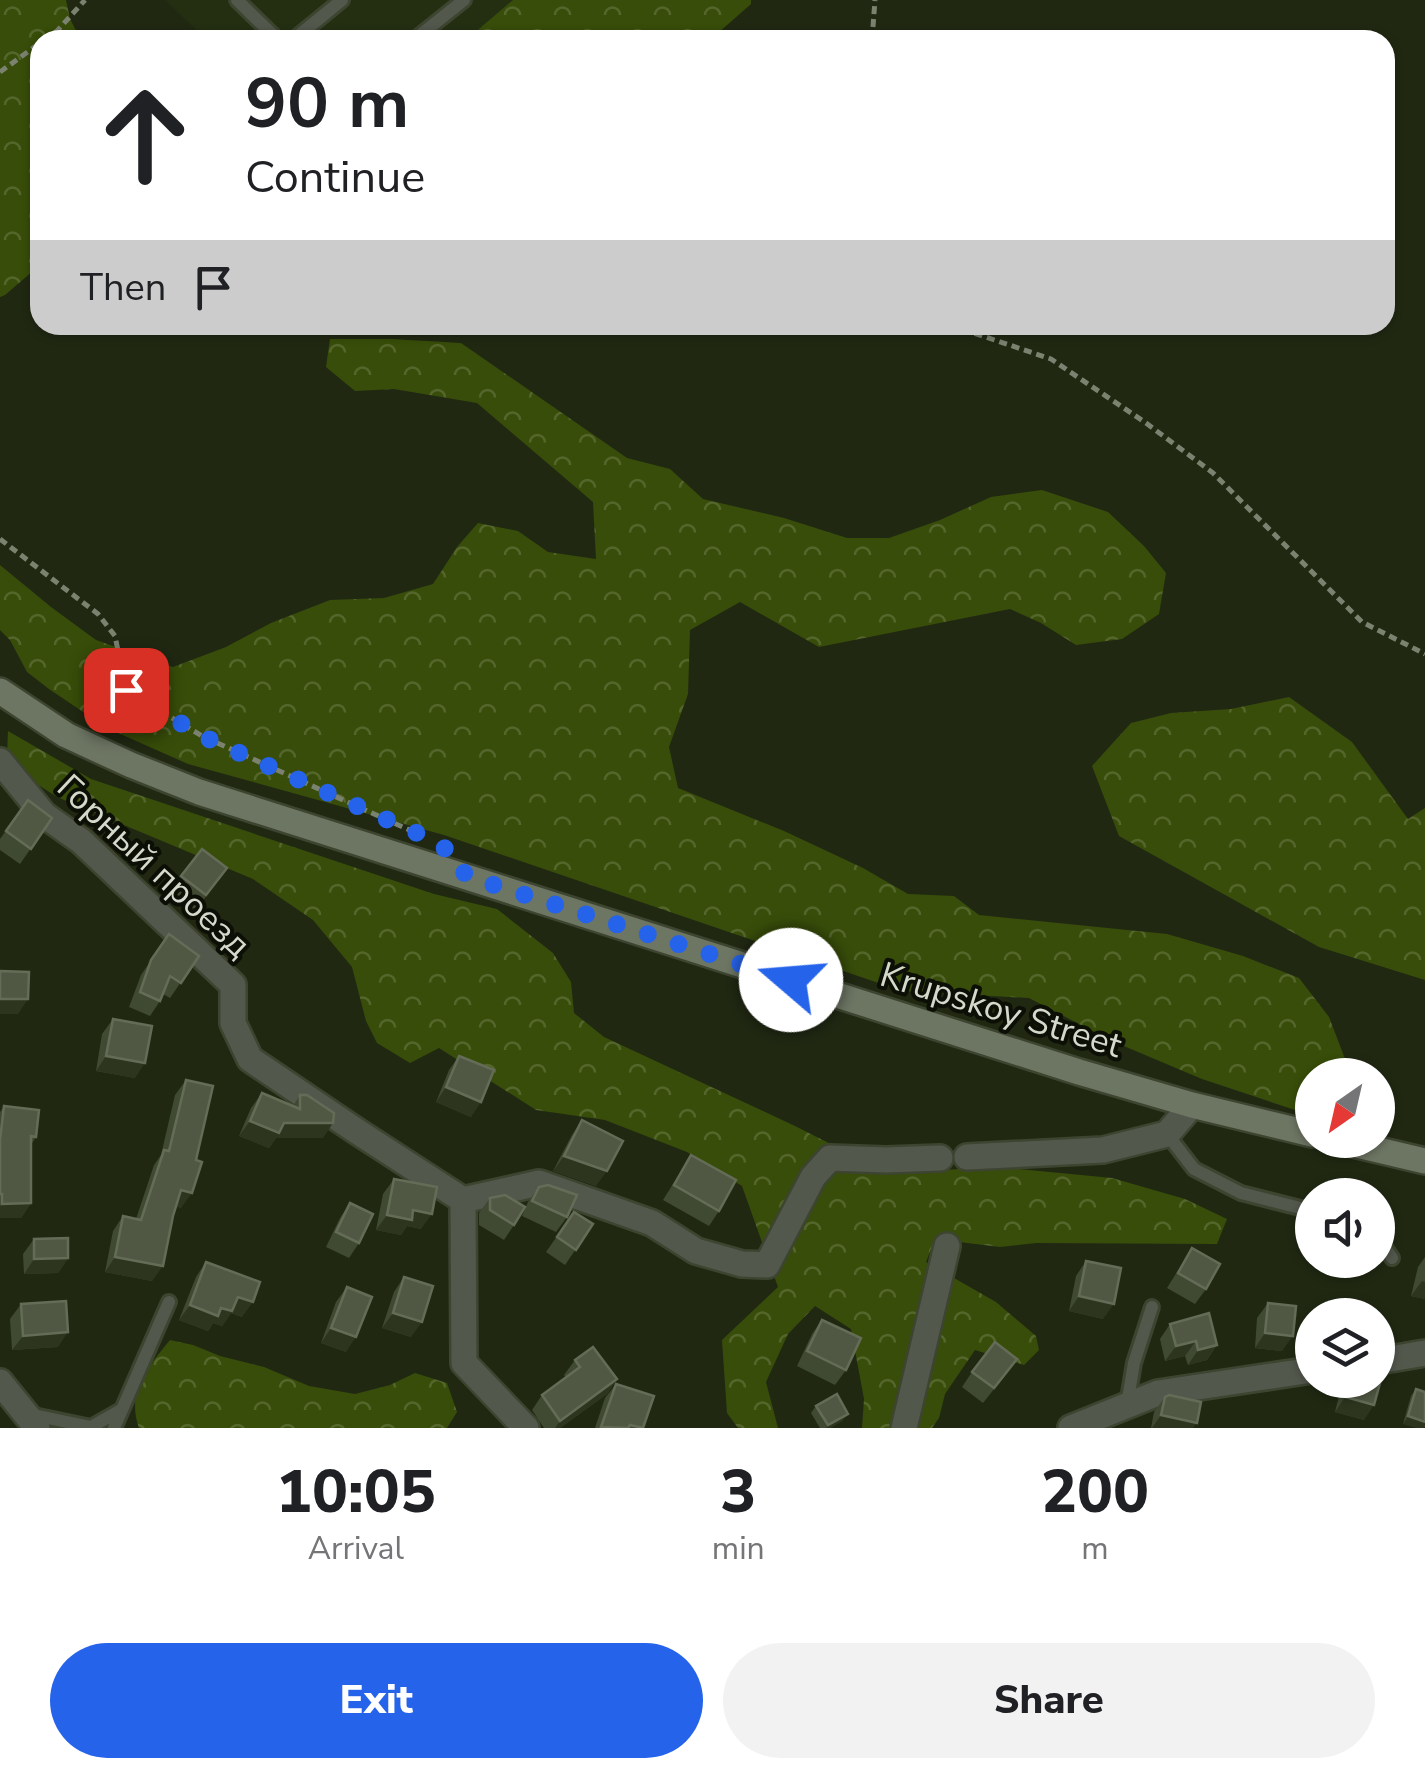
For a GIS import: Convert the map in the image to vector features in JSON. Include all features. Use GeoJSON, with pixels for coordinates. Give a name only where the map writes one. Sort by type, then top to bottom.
{"type":"FeatureCollection","features":[{"type":"Feature","properties":{"kind":"street","name":"Krupskoy Street"},"geometry":{"type":"LineString","coordinates":[[0,691],[66,735],[199,792],[1080,1072],[1295,1130]]}},
{"type":"Feature","properties":{"kind":"street","name":"Горный проезд"},"geometry":{"type":"LineString","coordinates":[[0,761],[44,815],[81,841],[234,985],[233,1023],[250,1059],[464,1200]]}},
{"type":"Feature","properties":{"kind":"street"},"geometry":{"type":"LineString","coordinates":[[968,1156],[1103,1150],[1167,1134],[1192,1105]]}},
{"type":"Feature","properties":{"kind":"street"},"geometry":{"type":"LineString","coordinates":[[1395,1155],[1425,1162]]}},
{"type":"Feature","properties":{"kind":"street"},"geometry":{"type":"LineString","coordinates":[[526,1428],[464,1363],[464,1200],[539,1182],[652,1223],[696,1251],[742,1264],[767,1265],[814,1178],[830,1158],[940,1158]]}},
{"type":"Feature","properties":{"kind":"street"},"geometry":{"type":"LineString","coordinates":[[904,1428],[948,1246]]}},
{"type":"Feature","properties":{"kind":"street"},"geometry":{"type":"LineString","coordinates":[[1395,1358],[1425,1354]]}},
{"type":"Feature","properties":{"kind":"street"},"geometry":{"type":"LineString","coordinates":[[1071,1428],[1158,1393],[1295,1373]]}},
{"type":"Feature","properties":{"kind":"street"},"geometry":{"type":"LineString","coordinates":[[0,1382],[30,1420]]}},
{"type":"Feature","properties":{"kind":"lane"},"geometry":{"type":"LineString","coordinates":[[237,0],[268,30]]}},
{"type":"Feature","properties":{"kind":"lane"},"geometry":{"type":"LineString","coordinates":[[305,30],[342,0]]}},
{"type":"Feature","properties":{"kind":"lane"},"geometry":{"type":"LineString","coordinates":[[426,30],[464,0]]}},
{"type":"Feature","properties":{"kind":"lane"},"geometry":{"type":"LineString","coordinates":[[1167,1134],[1194,1169],[1241,1193],[1295,1207]]}},
{"type":"Feature","properties":{"kind":"lane"},"geometry":{"type":"LineString","coordinates":[[114,1428],[169,1302]]}},
{"type":"Feature","properties":{"kind":"lane"},"geometry":{"type":"LineString","coordinates":[[1127,1406],[1134,1363],[1152,1307]]}},
{"type":"Feature","properties":{"kind":"lane"},"geometry":{"type":"LineString","coordinates":[[30,1420],[92,1427],[121,1410]]}},
{"type":"Feature","properties":{"kind":"path"},"geometry":{"type":"LineString","coordinates":[[57,30],[84,0]]}},
{"type":"Feature","properties":{"kind":"path"},"geometry":{"type":"LineString","coordinates":[[872,30],[874,0]]}},
{"type":"Feature","properties":{"kind":"path"},"geometry":{"type":"LineString","coordinates":[[0,72],[30,50]]}},
{"type":"Feature","properties":{"kind":"path"},"geometry":{"type":"LineString","coordinates":[[980,335],[1051,359],[1146,423],[1213,473],[1362,622],[1425,654]]}},
{"type":"Feature","properties":{"kind":"path"},"geometry":{"type":"LineString","coordinates":[[0,539],[98,614],[114,636],[126,690],[202,736],[428,838]]}},
{"type":"Feature","properties":{"kind":"shaded area"},"geometry":{"type":"Polygon","coordinates":[[[165,0],[514,0],[479,30],[196,30],[165,0]]]}},
{"type":"Feature","properties":{"kind":"green space"},"geometry":{"type":"Polygon","coordinates":[[[0,0],[66,0],[76,30],[30,30],[30,274],[0,297],[0,0]]]}},
{"type":"Feature","properties":{"kind":"green space"},"geometry":{"type":"Polygon","coordinates":[[[513,0],[751,0],[721,30],[478,30],[513,0]]]}},
{"type":"Feature","properties":{"kind":"green space"},"geometry":{"type":"Polygon","coordinates":[[[330,339],[461,343],[627,458],[670,469],[703,499],[847,538],[889,538],[991,497],[1042,490],[1108,512],[1166,573],[1159,614],[1122,639],[1076,645],[1010,609],[819,647],[740,602],[690,630],[688,694],[669,747],[678,788],[784,831],[908,894],[954,896],[979,915],[1167,934],[1243,956],[1299,978],[1329,1017],[1345,1058],[1295,1058],[1295,1110],[1202,1079],[1112,1041],[1029,998],[902,991],[444,835],[188,764],[107,728],[27,672],[10,640],[0,630],[0,565],[96,640],[173,667],[330,600],[384,598],[433,584],[478,523],[518,531],[548,552],[596,559],[593,502],[477,403],[394,389],[355,391],[326,367],[330,339]]]}},
{"type":"Feature","properties":{"kind":"green space"},"geometry":{"type":"Polygon","coordinates":[[[1289,697],[1352,742],[1408,819],[1425,808],[1425,980],[1319,947],[1119,836],[1092,766],[1131,723],[1171,713],[1231,709],[1289,697]]]}},
{"type":"Feature","properties":{"kind":"green space"},"geometry":{"type":"Polygon","coordinates":[[[8,731],[91,779],[434,894],[497,909],[553,953],[571,982],[574,1013],[604,1037],[888,1173],[997,1167],[1112,1178],[1185,1199],[1227,1219],[1217,1244],[1036,1243],[1000,1247],[935,1239],[926,1262],[996,1302],[1036,1336],[1039,1350],[1024,1365],[975,1350],[945,1394],[932,1428],[862,1428],[864,1399],[851,1329],[815,1306],[788,1334],[766,1382],[778,1428],[738,1428],[727,1413],[722,1340],[778,1287],[742,1186],[687,1152],[605,1120],[536,1110],[439,1048],[410,1063],[377,1043],[366,1021],[352,967],[313,920],[253,879],[57,797],[26,777],[7,756],[8,731]]]}},
{"type":"Feature","properties":{"kind":"green space"},"geometry":{"type":"Polygon","coordinates":[[[170,1340],[264,1367],[309,1386],[355,1394],[390,1385],[415,1373],[447,1383],[457,1412],[447,1428],[139,1428],[137,1391],[147,1370],[170,1340]]]}},
{"type":"Feature","properties":{"kind":"building"},"geometry":{"type":"Polygon","coordinates":[[[28,800],[52,818],[31,849],[6,831],[28,800]]]}},
{"type":"Feature","properties":{"kind":"building"},"geometry":{"type":"Polygon","coordinates":[[[202,849],[227,868],[206,895],[181,876],[202,849]]]}},
{"type":"Feature","properties":{"kind":"building"},"geometry":{"type":"Polygon","coordinates":[[[169,934],[199,956],[181,983],[170,976],[160,1001],[140,992],[151,960],[169,934]]]}},
{"type":"Feature","properties":{"kind":"building"},"geometry":{"type":"Polygon","coordinates":[[[0,971],[29,972],[28,999],[0,999],[0,971]]]}},
{"type":"Feature","properties":{"kind":"building"},"geometry":{"type":"Polygon","coordinates":[[[113,1019],[152,1026],[145,1063],[106,1056],[113,1019]]]}},
{"type":"Feature","properties":{"kind":"building"},"geometry":{"type":"Polygon","coordinates":[[[459,1056],[494,1070],[481,1102],[446,1087],[459,1056]]]}},
{"type":"Feature","properties":{"kind":"building"},"geometry":{"type":"Polygon","coordinates":[[[186,1080],[213,1086],[196,1160],[202,1162],[192,1193],[181,1190],[163,1266],[115,1257],[123,1216],[141,1220],[164,1150],[169,1151],[186,1080]]]}},
{"type":"Feature","properties":{"kind":"building"},"geometry":{"type":"Polygon","coordinates":[[[262,1093],[300,1109],[300,1095],[307,1095],[334,1113],[333,1123],[284,1123],[279,1133],[250,1121],[262,1093]]]}},
{"type":"Feature","properties":{"kind":"building"},"geometry":{"type":"Polygon","coordinates":[[[4,1106],[39,1110],[36,1137],[31,1136],[31,1203],[2,1204],[0,1140],[4,1106]]]}},
{"type":"Feature","properties":{"kind":"building"},"geometry":{"type":"Polygon","coordinates":[[[582,1120],[623,1141],[607,1171],[564,1156],[582,1120]]]}},
{"type":"Feature","properties":{"kind":"building"},"geometry":{"type":"Polygon","coordinates":[[[691,1155],[736,1180],[719,1211],[674,1185],[691,1155]]]}},
{"type":"Feature","properties":{"kind":"building"},"geometry":{"type":"Polygon","coordinates":[[[394,1179],[437,1187],[432,1214],[413,1210],[412,1220],[387,1215],[394,1179]]]}},
{"type":"Feature","properties":{"kind":"building"},"geometry":{"type":"Polygon","coordinates":[[[548,1185],[577,1195],[567,1217],[532,1201],[539,1187],[548,1185]]]}},
{"type":"Feature","properties":{"kind":"building"},"geometry":{"type":"Polygon","coordinates":[[[505,1195],[525,1207],[514,1225],[490,1210],[490,1198],[505,1195]]]}},
{"type":"Feature","properties":{"kind":"building"},"geometry":{"type":"Polygon","coordinates":[[[350,1203],[373,1214],[359,1243],[336,1232],[350,1203]]]}},
{"type":"Feature","properties":{"kind":"building"},"geometry":{"type":"Polygon","coordinates":[[[574,1212],[593,1224],[576,1250],[557,1237],[574,1212]]]}},
{"type":"Feature","properties":{"kind":"building"},"geometry":{"type":"Polygon","coordinates":[[[68,1238],[68,1258],[34,1259],[34,1239],[68,1238]]]}},
{"type":"Feature","properties":{"kind":"building"},"geometry":{"type":"Polygon","coordinates":[[[1192,1248],[1220,1264],[1206,1289],[1178,1273],[1192,1248]]]}},
{"type":"Feature","properties":{"kind":"building"},"geometry":{"type":"Polygon","coordinates":[[[1086,1261],[1121,1268],[1114,1304],[1079,1296],[1086,1261]]]}},
{"type":"Feature","properties":{"kind":"building"},"geometry":{"type":"Polygon","coordinates":[[[206,1262],[260,1282],[253,1302],[238,1297],[232,1311],[221,1308],[218,1316],[190,1305],[206,1262]]]}},
{"type":"Feature","properties":{"kind":"building"},"geometry":{"type":"Polygon","coordinates":[[[404,1277],[433,1286],[422,1322],[393,1313],[404,1277]]]}},
{"type":"Feature","properties":{"kind":"building"},"geometry":{"type":"Polygon","coordinates":[[[347,1287],[372,1297],[356,1337],[331,1328],[347,1287]]]}},
{"type":"Feature","properties":{"kind":"building"},"geometry":{"type":"Polygon","coordinates":[[[66,1301],[68,1332],[23,1336],[21,1304],[66,1301]]]}},
{"type":"Feature","properties":{"kind":"building"},"geometry":{"type":"Polygon","coordinates":[[[1268,1303],[1295,1306],[1293,1336],[1265,1333],[1268,1303]]]}},
{"type":"Feature","properties":{"kind":"building"},"geometry":{"type":"Polygon","coordinates":[[[1209,1313],[1217,1345],[1198,1350],[1196,1341],[1176,1346],[1170,1324],[1209,1313]]]}},
{"type":"Feature","properties":{"kind":"building"},"geometry":{"type":"Polygon","coordinates":[[[822,1320],[861,1338],[846,1370],[807,1351],[822,1320]]]}},
{"type":"Feature","properties":{"kind":"building"},"geometry":{"type":"Polygon","coordinates":[[[995,1342],[1017,1359],[994,1388],[972,1372],[995,1342]]]}},
{"type":"Feature","properties":{"kind":"building"},"geometry":{"type":"Polygon","coordinates":[[[593,1347],[617,1379],[560,1421],[542,1395],[580,1367],[575,1360],[593,1347]]]}},
{"type":"Feature","properties":{"kind":"building"},"geometry":{"type":"Polygon","coordinates":[[[616,1384],[654,1396],[643,1428],[601,1427],[616,1384]]]}},
{"type":"Feature","properties":{"kind":"building"},"geometry":{"type":"Polygon","coordinates":[[[1416,1389],[1425,1392],[1425,1422],[1408,1416],[1416,1389]]]}},
{"type":"Feature","properties":{"kind":"building"},"geometry":{"type":"Polygon","coordinates":[[[837,1394],[848,1414],[828,1425],[816,1406],[837,1394]]]}},
{"type":"Feature","properties":{"kind":"building"},"geometry":{"type":"Polygon","coordinates":[[[1169,1395],[1201,1402],[1197,1423],[1161,1415],[1169,1395]]]}},
{"type":"Feature","properties":{"kind":"building"},"geometry":{"type":"Polygon","coordinates":[[[1349,1398],[1376,1398],[1374,1405],[1349,1398]]]}},
{"type":"Feature","properties":{"kind":"route"},"geometry":{"type":"LineString","coordinates":[[126,690],[202,736],[428,838],[454,854],[466,876],[791,980]]}}]}
